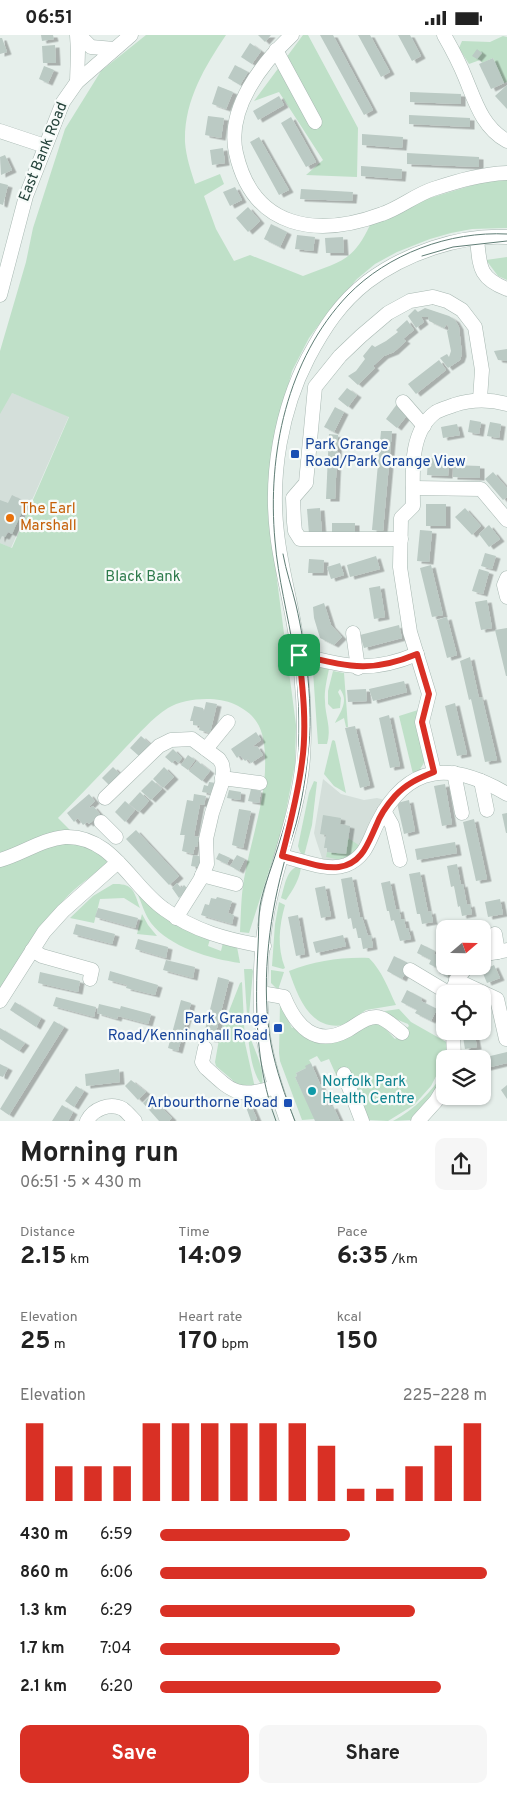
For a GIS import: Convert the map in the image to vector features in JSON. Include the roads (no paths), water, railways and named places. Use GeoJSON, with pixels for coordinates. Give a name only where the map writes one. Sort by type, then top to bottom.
{"type":"FeatureCollection","features":[{"type":"Feature","properties":{"kind":"street"},"geometry":{"type":"LineString","coordinates":[[78,35],[91,47],[114,49]]}},
{"type":"Feature","properties":{"kind":"street"},"geometry":{"type":"LineString","coordinates":[[77,82],[78,35]]}},
{"type":"Feature","properties":{"kind":"street","name":"East Bank Road"},"geometry":{"type":"LineString","coordinates":[[0,295],[4,259],[44,147],[63,102],[77,82],[131,35]]}},
{"type":"Feature","properties":{"kind":"street"},"geometry":{"type":"LineString","coordinates":[[292,35],[276,50],[249,86],[234,125],[233,141],[238,164],[250,190],[260,204],[271,212],[294,223],[314,226],[356,223],[384,214],[431,190],[472,177],[507,173]]}},
{"type":"Feature","properties":{"kind":"street"},"geometry":{"type":"LineString","coordinates":[[448,37],[481,116],[507,141]]}},
{"type":"Feature","properties":{"kind":"street"},"geometry":{"type":"LineString","coordinates":[[276,50],[315,122]]}},
{"type":"Feature","properties":{"kind":"street"},"geometry":{"type":"LineString","coordinates":[[0,131],[44,147]]}},
{"type":"Feature","properties":{"kind":"street"},"geometry":{"type":"LineString","coordinates":[[287,1121],[275,1087],[264,1042],[261,993],[268,909],[295,808],[302,761],[304,717],[299,655],[277,532],[277,476],[285,421],[300,375],[322,331],[338,309],[357,290],[385,269],[411,256],[448,244],[477,239],[507,237]]}},
{"type":"Feature","properties":{"kind":"street"},"geometry":{"type":"LineString","coordinates":[[477,239],[479,263],[485,277],[496,285],[507,289]]}},
{"type":"Feature","properties":{"kind":"street"},"geometry":{"type":"LineString","coordinates":[[401,539],[300,539],[294,522],[293,498],[306,483],[315,387],[340,356],[360,336],[388,313],[410,301],[433,297],[447,301],[462,310],[475,327],[482,370],[480,399]]}},
{"type":"Feature","properties":{"kind":"street"},"geometry":{"type":"LineString","coordinates":[[434,772],[422,722],[429,694],[410,632],[400,567],[401,518],[413,506],[413,458],[417,437],[436,412],[480,399],[494,400],[507,404]]}},
{"type":"Feature","properties":{"kind":"street"},"geometry":{"type":"LineString","coordinates":[[402,402],[424,426]]}},
{"type":"Feature","properties":{"kind":"street"},"geometry":{"type":"LineString","coordinates":[[413,488],[480,489],[507,520]]}},
{"type":"Feature","properties":{"kind":"street"},"geometry":{"type":"LineString","coordinates":[[507,578],[504,585],[507,597]]}},
{"type":"Feature","properties":{"kind":"street"},"geometry":{"type":"LineString","coordinates":[[353,633],[358,668]]}},
{"type":"Feature","properties":{"kind":"street"},"geometry":{"type":"LineString","coordinates":[[299,655],[358,668],[378,666],[417,654]]}},
{"type":"Feature","properties":{"kind":"street"},"geometry":{"type":"LineString","coordinates":[[206,749],[228,722]]}},
{"type":"Feature","properties":{"kind":"street"},"geometry":{"type":"LineString","coordinates":[[104,798],[162,744],[170,740],[192,739],[219,759],[222,764],[222,777],[206,839],[207,864],[176,918]]}},
{"type":"Feature","properties":{"kind":"street"},"geometry":{"type":"LineString","coordinates":[[282,856],[324,866],[345,865],[357,858],[368,847],[376,825],[394,797],[413,780],[434,772],[454,773],[481,781],[507,794]]}},
{"type":"Feature","properties":{"kind":"street"},"geometry":{"type":"LineString","coordinates":[[454,773],[462,813]]}},
{"type":"Feature","properties":{"kind":"street"},"geometry":{"type":"LineString","coordinates":[[222,777],[260,783]]}},
{"type":"Feature","properties":{"kind":"street"},"geometry":{"type":"LineString","coordinates":[[481,781],[487,810]]}},
{"type":"Feature","properties":{"kind":"street"},"geometry":{"type":"LineString","coordinates":[[384,811],[392,825],[400,860]]}},
{"type":"Feature","properties":{"kind":"street"},"geometry":{"type":"LineString","coordinates":[[98,845],[109,830]]}},
{"type":"Feature","properties":{"kind":"street"},"geometry":{"type":"LineString","coordinates":[[0,860],[56,839],[74,838],[87,840],[98,845],[118,862],[149,897],[176,918],[202,931],[223,938],[264,946]]}},
{"type":"Feature","properties":{"kind":"street"},"geometry":{"type":"LineString","coordinates":[[0,1001],[32,950],[63,911],[118,862]]}},
{"type":"Feature","properties":{"kind":"street"},"geometry":{"type":"LineString","coordinates":[[202,875],[236,884]]}},
{"type":"Feature","properties":{"kind":"street"},"geometry":{"type":"LineString","coordinates":[[495,934],[502,951]]}},
{"type":"Feature","properties":{"kind":"street"},"geometry":{"type":"LineString","coordinates":[[32,950],[42,956],[92,969],[90,979]]}},
{"type":"Feature","properties":{"kind":"street"},"geometry":{"type":"LineString","coordinates":[[410,970],[436,985]]}},
{"type":"Feature","properties":{"kind":"street"},"geometry":{"type":"LineString","coordinates":[[454,985],[460,975]]}},
{"type":"Feature","properties":{"kind":"street"},"geometry":{"type":"LineString","coordinates":[[456,980],[497,999],[506,1039]]}},
{"type":"Feature","properties":{"kind":"street"},"geometry":{"type":"LineString","coordinates":[[261,993],[284,997],[290,1012],[302,1027],[316,1036],[339,1034],[365,1019],[376,1017],[388,1022],[402,1033]]}},
{"type":"Feature","properties":{"kind":"street"},"geometry":{"type":"LineString","coordinates":[[205,1048],[202,1062],[205,1067],[237,1092],[249,1094],[275,1087]]}},
{"type":"Feature","properties":{"kind":"street"},"geometry":{"type":"LineString","coordinates":[[344,1074],[362,1121]]}},
{"type":"Feature","properties":{"kind":"street"},"geometry":{"type":"LineString","coordinates":[[418,1121],[436,1101]]}},
{"type":"Feature","properties":{"kind":"street"},"geometry":{"type":"LineString","coordinates":[[86,1121],[93,1112],[110,1106],[122,1109],[135,1121]]}},
{"type":"Feature","properties":{"kind":"tram line"},"geometry":{"type":"LineString","coordinates":[[276,1121],[269,1100],[260,1057],[257,991],[260,906],[289,809],[298,761],[299,720],[297,680],[294,653],[276,555],[273,508],[278,442],[286,409],[296,378],[310,348],[327,320],[348,295],[364,280],[401,257],[442,241],[485,234],[507,234]]}},
{"type":"Feature","properties":{"kind":"tram line"},"geometry":{"type":"LineString","coordinates":[[422,256],[453,247],[507,241]]}},
{"type":"Feature","properties":{"kind":"tram line"},"geometry":{"type":"LineString","coordinates":[[283,554],[296,605],[306,659],[310,736],[300,806],[273,910],[266,978],[268,1022],[273,1054],[295,1121]]}},
{"type":"Feature","properties":{"kind":"place","name":"Park Grange Road/Park Grange View"},"geometry":{"type":"Point","coordinates":[295,454]}},
{"type":"Feature","properties":{"kind":"place","name":"The Earl Marshall"},"geometry":{"type":"Point","coordinates":[10,518]}},
{"type":"Feature","properties":{"kind":"place","name":"Park Grange Road/Kenninghall Road"},"geometry":{"type":"Point","coordinates":[278,1028]}},
{"type":"Feature","properties":{"kind":"place","name":"Norfolk Park Health Centre"},"geometry":{"type":"Point","coordinates":[312,1091]}},
{"type":"Feature","properties":{"kind":"place","name":"Arbourthorne Road"},"geometry":{"type":"Point","coordinates":[288,1103]}},
{"type":"Feature","properties":{"kind":"park label","name":"Black Bank"},"geometry":{"type":"Point","coordinates":[143,577]}}]}
